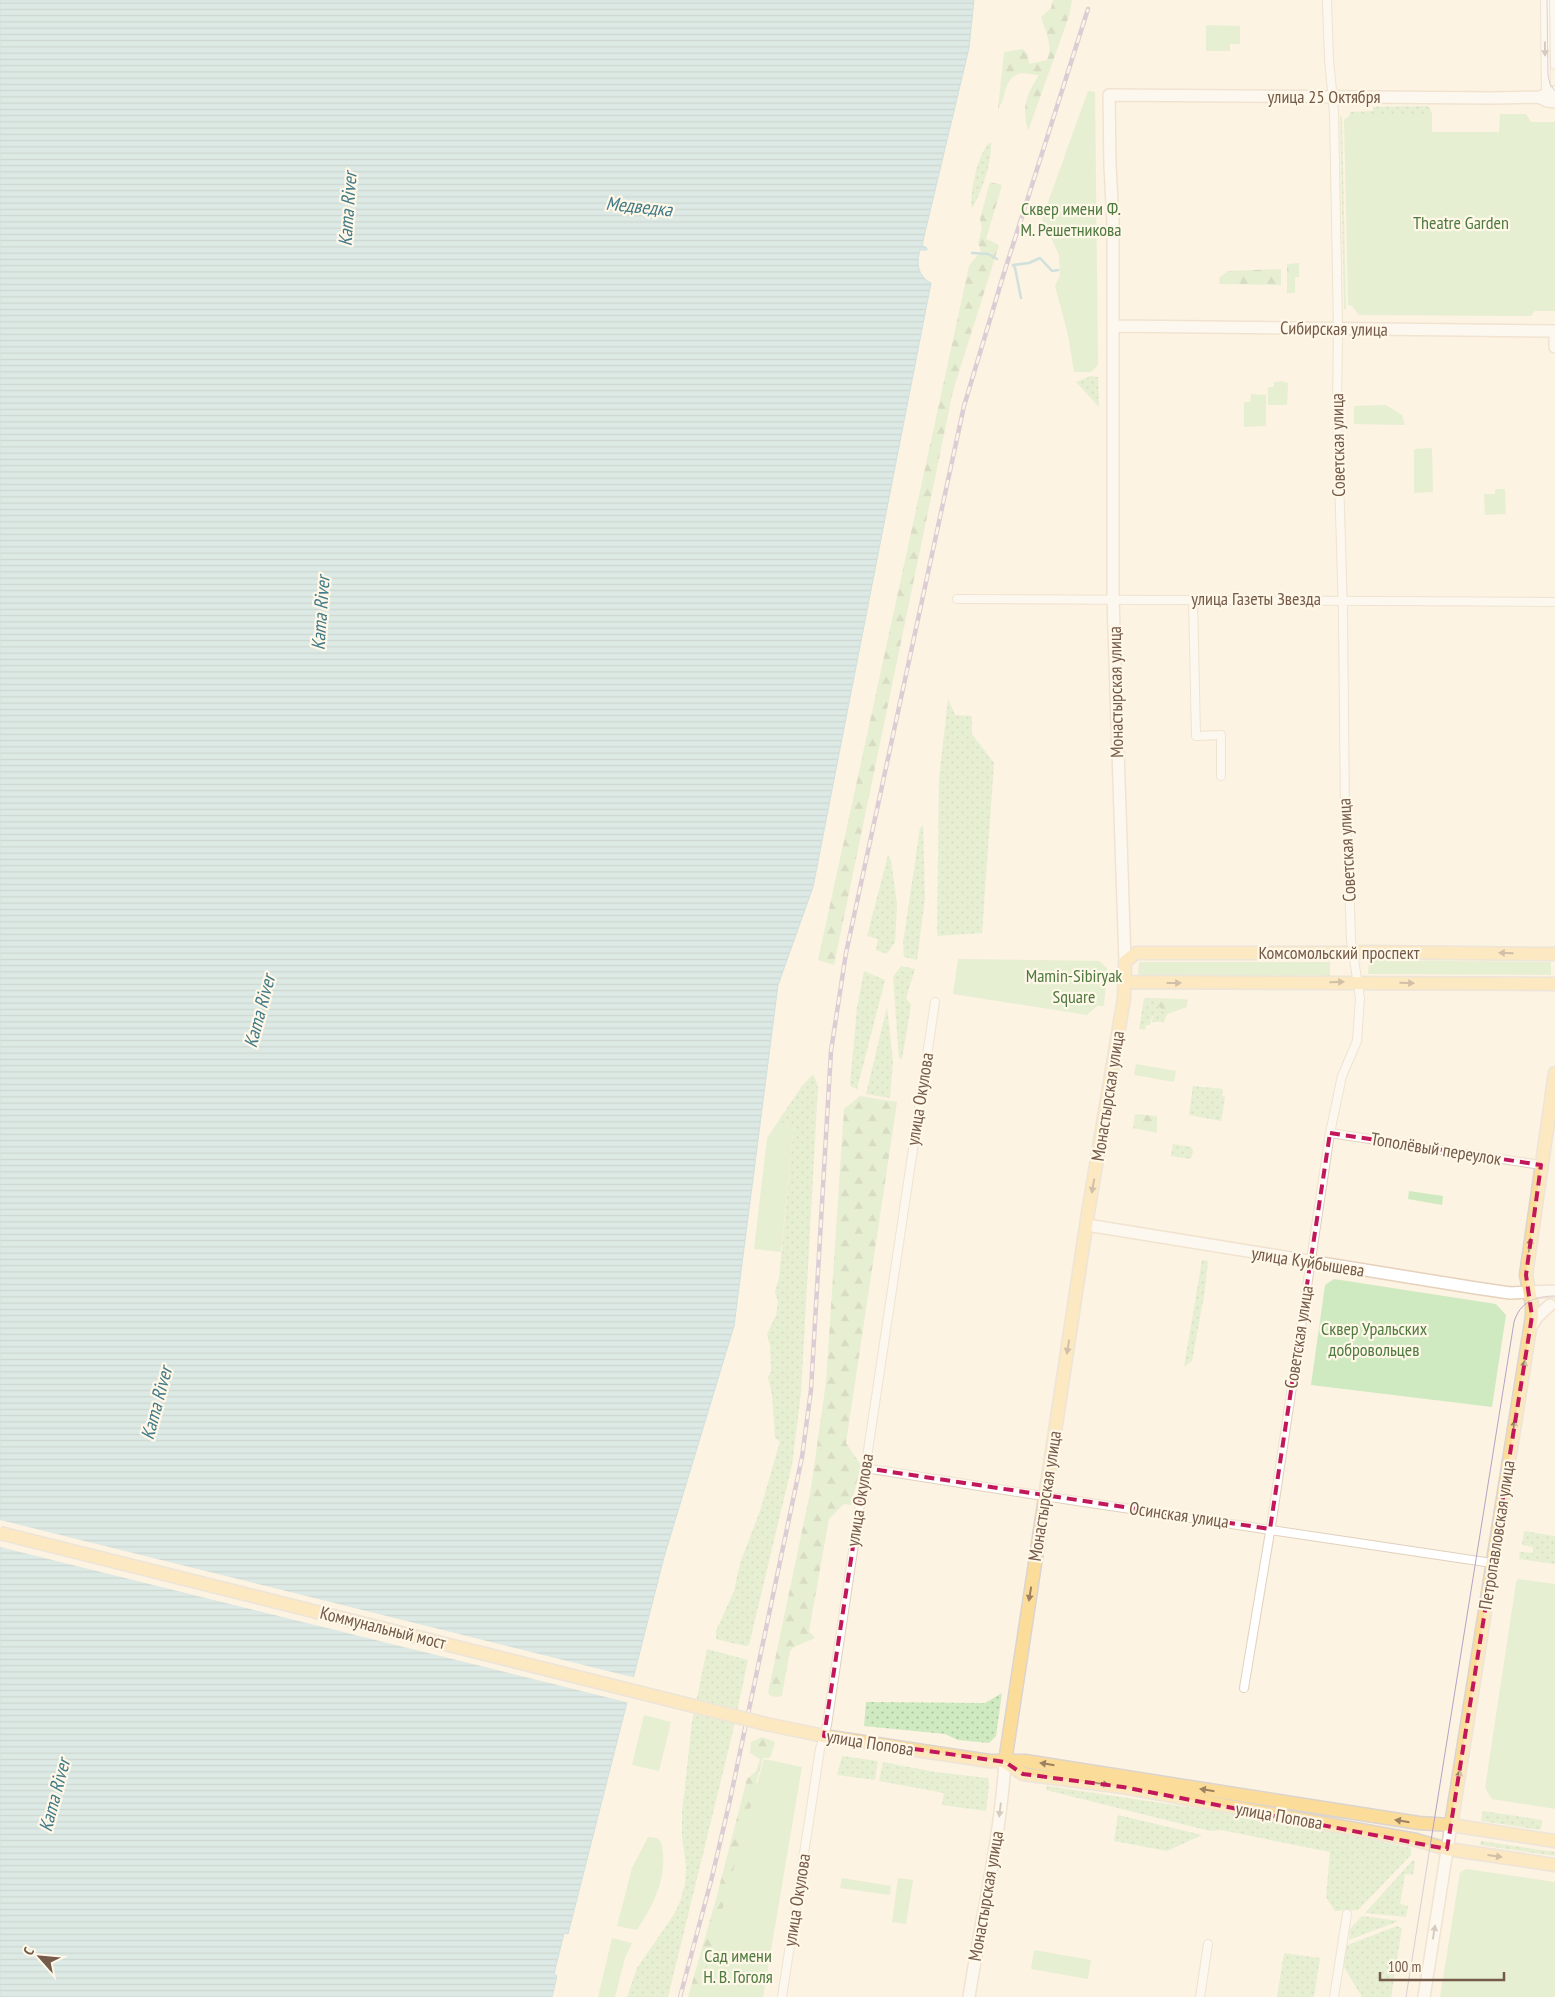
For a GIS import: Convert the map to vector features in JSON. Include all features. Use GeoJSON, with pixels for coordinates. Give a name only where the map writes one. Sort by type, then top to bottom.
{"type":"FeatureCollection","features":[{"type":"Feature","properties":{"kind":"main road","name":"улица 25 Октября"},"geometry":{"type":"LineString","coordinates":[[1109,95],[1548,97]]}},
{"type":"Feature","properties":{"kind":"main road","name":"Монастырская улица"},"geometry":{"type":"LineString","coordinates":[[969,1997],[978,1934],[988,1894],[1005,1762],[1125,982],[1125,962],[1131,951],[1113,599],[1113,222],[1109,95]]}},
{"type":"Feature","properties":{"kind":"main road","name":"Сибирская улица"},"geometry":{"type":"LineString","coordinates":[[1113,326],[1555,331]]}},
{"type":"Feature","properties":{"kind":"main road"},"geometry":{"type":"LineString","coordinates":[[1555,331],[1555,347]]}},
{"type":"Feature","properties":{"kind":"main road","name":"Комсомольский проспект"},"geometry":{"type":"LineString","coordinates":[[1131,951],[1555,954]]}},
{"type":"Feature","properties":{"kind":"main road","name":"Комсомольский проспект"},"geometry":{"type":"LineString","coordinates":[[1125,982],[1555,984]]}},
{"type":"Feature","properties":{"kind":"main road","name":"Петропавловская улица"},"geometry":{"type":"LineString","coordinates":[[1424,1997],[1530,1328],[1532,1305],[1526,1275],[1555,1073]]}},
{"type":"Feature","properties":{"kind":"main road","name":"улица Куйбышева"},"geometry":{"type":"LineString","coordinates":[[1087,1225],[1510,1293],[1555,1291]]}},
{"type":"Feature","properties":{"kind":"main road","name":"улица Куйбышева"},"geometry":{"type":"LineString","coordinates":[[1529,1293],[1552,1305]]}},
{"type":"Feature","properties":{"kind":"main road"},"geometry":{"type":"LineString","coordinates":[[1530,1328],[1537,1317],[1552,1305]]}},
{"type":"Feature","properties":{"kind":"main road","name":"Коммунальный мост"},"geometry":{"type":"LineString","coordinates":[[0,1533],[766,1724]]}},
{"type":"Feature","properties":{"kind":"main road","name":"улица Попова"},"geometry":{"type":"LineString","coordinates":[[766,1724],[824,1736],[1005,1762],[1025,1761],[1409,1822],[1451,1825],[1555,1841]]}},
{"type":"Feature","properties":{"kind":"main road","name":"улица Попова"},"geometry":{"type":"LineString","coordinates":[[1005,1762],[1023,1774],[1123,1787],[1416,1840],[1447,1849],[1555,1865]]}},
{"type":"Feature","properties":{"kind":"street","name":"Советская улица"},"geometry":{"type":"LineString","coordinates":[[1244,1688],[1330,1133],[1342,1076],[1357,1041],[1360,998],[1352,952],[1348,851],[1344,818],[1342,600],[1337,418],[1338,328],[1333,97],[1329,59],[1327,0]]}},
{"type":"Feature","properties":{"kind":"street"},"geometry":{"type":"LineString","coordinates":[[1545,0],[1548,97]]}},
{"type":"Feature","properties":{"kind":"street"},"geometry":{"type":"LineString","coordinates":[[1554,0],[1555,65]]}},
{"type":"Feature","properties":{"kind":"street","name":"улица Газеты Звезда"},"geometry":{"type":"LineString","coordinates":[[958,599],[1555,602]]}},
{"type":"Feature","properties":{"kind":"street"},"geometry":{"type":"LineString","coordinates":[[1193,599],[1196,736],[1221,735],[1221,776]]}},
{"type":"Feature","properties":{"kind":"street","name":"улица Окулова"},"geometry":{"type":"LineString","coordinates":[[782,1997],[820,1749],[827,1725],[935,1002]]}},
{"type":"Feature","properties":{"kind":"street","name":"Тополёвый переулок"},"geometry":{"type":"LineString","coordinates":[[1330,1133],[1541,1165]]}},
{"type":"Feature","properties":{"kind":"street","name":"Осинская улица"},"geometry":{"type":"LineString","coordinates":[[865,1468],[1492,1563]]}},
{"type":"Feature","properties":{"kind":"street"},"geometry":{"type":"LineString","coordinates":[[1334,1997],[1347,1914]]}},
{"type":"Feature","properties":{"kind":"street"},"geometry":{"type":"LineString","coordinates":[[1200,1997],[1208,1944]]}},
{"type":"Feature","properties":{"kind":"highlighted area"},"geometry":{"type":"Polygon","coordinates":[[[1330,1133],[1541,1165],[1526,1275],[1532,1316],[1447,1849],[1123,1787],[1023,1774],[1005,1762],[824,1736],[865,1468],[1270,1529],[1330,1133]]]}},
{"type":"Feature","properties":{"kind":"green space"},"geometry":{"type":"Polygon","coordinates":[[[1053,0],[1072,0],[1069,16],[1028,131],[1025,115],[1026,102],[1039,75],[1020,73],[1013,77],[1007,85],[1003,100],[998,109],[1004,52],[1023,49],[1028,55],[1029,64],[1047,60],[1049,44],[1041,17],[1051,8],[1053,0]]]}},
{"type":"Feature","properties":{"kind":"green space"},"geometry":{"type":"Polygon","coordinates":[[[1206,25],[1240,26],[1240,44],[1230,44],[1230,51],[1206,51],[1206,25]]]}},
{"type":"Feature","properties":{"kind":"green space","name":"Сквер имени Ф. М. Решетникова"},"geometry":{"type":"Polygon","coordinates":[[[1088,91],[1095,92],[1098,365],[1091,372],[1074,372],[1068,335],[1055,286],[1060,275],[1059,255],[1042,219],[1088,91]]]}},
{"type":"Feature","properties":{"kind":"green space"},"geometry":{"type":"Polygon","coordinates":[[[1427,106],[1430,108],[1432,115],[1350,115],[1350,112],[1373,111],[1373,107],[1427,106]]]}},
{"type":"Feature","properties":{"kind":"green space","name":"Theatre Garden"},"geometry":{"type":"Polygon","coordinates":[[[1500,114],[1526,114],[1531,122],[1555,122],[1555,311],[1535,311],[1531,315],[1533,316],[1359,315],[1352,306],[1348,305],[1344,120],[1350,115],[1432,115],[1432,132],[1499,132],[1500,114]]]}},
{"type":"Feature","properties":{"kind":"green space"},"geometry":{"type":"Polygon","coordinates":[[[1340,116],[1342,117],[1346,310],[1344,309],[1340,116]]]}},
{"type":"Feature","properties":{"kind":"green space"},"geometry":{"type":"Polygon","coordinates":[[[991,142],[986,177],[972,209],[972,194],[978,163],[986,147],[991,142]]]}},
{"type":"Feature","properties":{"kind":"green space"},"geometry":{"type":"Polygon","coordinates":[[[990,182],[1002,185],[986,239],[999,245],[953,391],[834,965],[818,960],[969,266],[981,251],[978,243],[982,228],[980,219],[990,182]]]}},
{"type":"Feature","properties":{"kind":"green space"},"geometry":{"type":"Polygon","coordinates":[[[1299,263],[1299,277],[1295,277],[1295,293],[1287,293],[1287,264],[1299,263]]]}},
{"type":"Feature","properties":{"kind":"green space"},"geometry":{"type":"Polygon","coordinates":[[[1281,269],[1281,285],[1220,284],[1219,278],[1228,271],[1281,269]]]}},
{"type":"Feature","properties":{"kind":"green space"},"geometry":{"type":"Polygon","coordinates":[[[1091,376],[1098,377],[1099,407],[1076,382],[1091,376]]]}},
{"type":"Feature","properties":{"kind":"green space"},"geometry":{"type":"Polygon","coordinates":[[[1282,381],[1288,383],[1287,405],[1268,405],[1268,387],[1274,387],[1274,382],[1282,381]]]}},
{"type":"Feature","properties":{"kind":"green space"},"geometry":{"type":"Polygon","coordinates":[[[1251,394],[1266,395],[1266,426],[1244,427],[1244,402],[1250,402],[1251,394]]]}},
{"type":"Feature","properties":{"kind":"green space"},"geometry":{"type":"Polygon","coordinates":[[[1386,405],[1402,415],[1405,425],[1354,424],[1354,406],[1386,405]]]}},
{"type":"Feature","properties":{"kind":"green space"},"geometry":{"type":"Polygon","coordinates":[[[1432,448],[1433,492],[1414,493],[1414,449],[1432,448]]]}},
{"type":"Feature","properties":{"kind":"green space"},"geometry":{"type":"Polygon","coordinates":[[[1495,489],[1505,489],[1506,514],[1485,515],[1484,494],[1495,494],[1495,489]]]}},
{"type":"Feature","properties":{"kind":"green space"},"geometry":{"type":"Polygon","coordinates":[[[948,699],[955,715],[972,716],[972,734],[994,763],[982,933],[937,936],[939,779],[948,699]]]}},
{"type":"Feature","properties":{"kind":"green space"},"geometry":{"type":"Polygon","coordinates":[[[923,825],[925,898],[917,960],[904,957],[903,943],[920,828],[923,825]]]}},
{"type":"Feature","properties":{"kind":"green space"},"geometry":{"type":"Polygon","coordinates":[[[888,855],[891,860],[897,904],[895,942],[887,954],[876,950],[878,939],[867,936],[888,855]]]}},
{"type":"Feature","properties":{"kind":"green space","name":"Mamin-Sibiryak Square"},"geometry":{"type":"Polygon","coordinates":[[[958,959],[1099,961],[1107,968],[1104,1006],[1097,1006],[1087,1015],[953,994],[958,959]]]}},
{"type":"Feature","properties":{"kind":"green space"},"geometry":{"type":"Polygon","coordinates":[[[1369,960],[1551,962],[1551,975],[1368,974],[1369,960]]]}},
{"type":"Feature","properties":{"kind":"green space"},"geometry":{"type":"Polygon","coordinates":[[[1139,962],[1330,962],[1330,976],[1138,975],[1139,962]]]}},
{"type":"Feature","properties":{"kind":"green space"},"geometry":{"type":"Polygon","coordinates":[[[901,966],[915,969],[906,998],[911,1005],[902,1059],[899,1058],[893,977],[901,966]]]}},
{"type":"Feature","properties":{"kind":"green space"},"geometry":{"type":"Polygon","coordinates":[[[864,971],[885,980],[857,1089],[850,1086],[857,1007],[864,971]]]}},
{"type":"Feature","properties":{"kind":"green space"},"geometry":{"type":"Polygon","coordinates":[[[1144,999],[1188,1000],[1186,1007],[1167,1014],[1164,1022],[1152,1022],[1152,1016],[1150,1025],[1146,1025],[1145,1030],[1139,1029],[1144,999]]]}},
{"type":"Feature","properties":{"kind":"green space"},"geometry":{"type":"Polygon","coordinates":[[[1151,999],[1188,1000],[1186,1007],[1167,1014],[1151,999]]]}},
{"type":"Feature","properties":{"kind":"green space"},"geometry":{"type":"Polygon","coordinates":[[[887,1007],[893,1061],[890,1098],[866,1094],[887,1007]]]}},
{"type":"Feature","properties":{"kind":"green space"},"geometry":{"type":"Polygon","coordinates":[[[1136,1064],[1176,1071],[1174,1082],[1134,1075],[1136,1064]]]}},
{"type":"Feature","properties":{"kind":"green space"},"geometry":{"type":"Polygon","coordinates":[[[813,1074],[818,1086],[801,1393],[792,1465],[749,1645],[745,1646],[716,1639],[716,1631],[734,1591],[740,1563],[760,1511],[780,1441],[775,1438],[772,1395],[768,1377],[771,1371],[770,1346],[767,1334],[776,1315],[778,1302],[775,1292],[779,1278],[794,1124],[777,1123],[802,1086],[813,1074]]]}},
{"type":"Feature","properties":{"kind":"green space"},"geometry":{"type":"Polygon","coordinates":[[[1193,1086],[1223,1089],[1222,1096],[1225,1097],[1221,1121],[1189,1115],[1193,1086]]]}},
{"type":"Feature","properties":{"kind":"green space"},"geometry":{"type":"Polygon","coordinates":[[[860,1096],[897,1102],[846,1443],[861,1465],[851,1505],[844,1504],[829,1519],[809,1631],[815,1638],[794,1647],[790,1651],[782,1695],[778,1697],[771,1696],[768,1693],[811,1488],[826,1382],[844,1109],[860,1096]]]}},
{"type":"Feature","properties":{"kind":"green space"},"geometry":{"type":"Polygon","coordinates":[[[1135,1114],[1157,1116],[1157,1133],[1133,1128],[1135,1114]]]}},
{"type":"Feature","properties":{"kind":"green space"},"geometry":{"type":"Polygon","coordinates":[[[777,1123],[794,1124],[781,1252],[754,1249],[767,1138],[777,1123]]]}},
{"type":"Feature","properties":{"kind":"green space"},"geometry":{"type":"Polygon","coordinates":[[[1173,1144],[1191,1147],[1193,1150],[1191,1159],[1171,1156],[1173,1144]]]}},
{"type":"Feature","properties":{"kind":"green space"},"geometry":{"type":"Polygon","coordinates":[[[1409,1191],[1443,1196],[1442,1205],[1408,1199],[1409,1191]]]}},
{"type":"Feature","properties":{"kind":"green space"},"geometry":{"type":"Polygon","coordinates":[[[1202,1260],[1208,1261],[1205,1290],[1192,1361],[1184,1367],[1202,1260]]]}},
{"type":"Feature","properties":{"kind":"green space","name":"Сквер Уральских добровольцев"},"geometry":{"type":"Polygon","coordinates":[[[1334,1279],[1496,1304],[1506,1315],[1492,1407],[1311,1385],[1325,1285],[1334,1279]]]}},
{"type":"Feature","properties":{"kind":"green space"},"geometry":{"type":"Polygon","coordinates":[[[1524,1531],[1555,1536],[1555,1564],[1519,1559],[1520,1552],[1533,1553],[1533,1547],[1522,1545],[1524,1531]]]}},
{"type":"Feature","properties":{"kind":"green space"},"geometry":{"type":"Polygon","coordinates":[[[1518,1579],[1555,1584],[1555,1809],[1492,1799],[1485,1788],[1518,1579]]]}},
{"type":"Feature","properties":{"kind":"green space"},"geometry":{"type":"Polygon","coordinates":[[[707,1649],[748,1660],[732,1735],[668,1997],[627,1997],[637,1968],[673,1916],[680,1902],[685,1884],[686,1866],[682,1837],[682,1813],[692,1722],[707,1649]]]}},
{"type":"Feature","properties":{"kind":"green space"},"geometry":{"type":"Polygon","coordinates":[[[1002,1693],[996,1736],[989,1743],[958,1740],[945,1734],[864,1726],[866,1702],[985,1703],[1002,1693]]]}},
{"type":"Feature","properties":{"kind":"green space"},"geometry":{"type":"Polygon","coordinates":[[[644,1715],[671,1722],[659,1771],[632,1765],[644,1715]]]}},
{"type":"Feature","properties":{"kind":"green space","name":"Сад имени Н. В. Гоголя"},"geometry":{"type":"Polygon","coordinates":[[[762,1737],[775,1742],[770,1758],[763,1758],[756,1783],[794,1789],[759,1997],[688,1997],[747,1779],[756,1771],[760,1759],[750,1753],[751,1742],[762,1737]]]}},
{"type":"Feature","properties":{"kind":"green space"},"geometry":{"type":"Polygon","coordinates":[[[842,1756],[878,1761],[875,1780],[837,1775],[842,1756]]]}},
{"type":"Feature","properties":{"kind":"green space","name":"Сад имени Н. В. Гоголя"},"geometry":{"type":"Polygon","coordinates":[[[764,1759],[802,1767],[763,1997],[698,1997],[764,1759]]]}},
{"type":"Feature","properties":{"kind":"green space"},"geometry":{"type":"Polygon","coordinates":[[[883,1762],[935,1772],[988,1778],[986,1811],[942,1805],[944,1793],[879,1781],[883,1762]]]}},
{"type":"Feature","properties":{"kind":"green space"},"geometry":{"type":"Polygon","coordinates":[[[1047,1786],[1296,1823],[1411,1848],[1411,1855],[1358,1910],[1335,1911],[1326,1897],[1330,1852],[1221,1830],[1210,1831],[1046,1790],[1047,1786]]]}},
{"type":"Feature","properties":{"kind":"green space"},"geometry":{"type":"Polygon","coordinates":[[[1483,1811],[1542,1820],[1541,1830],[1481,1821],[1483,1811]]]}},
{"type":"Feature","properties":{"kind":"green space"},"geometry":{"type":"Polygon","coordinates":[[[1118,1815],[1202,1835],[1167,1851],[1114,1841],[1118,1815]]]}},
{"type":"Feature","properties":{"kind":"green space"},"geometry":{"type":"Polygon","coordinates":[[[648,1837],[657,1838],[661,1842],[663,1866],[658,1889],[649,1910],[637,1930],[617,1926],[632,1868],[648,1837]]]}},
{"type":"Feature","properties":{"kind":"green space"},"geometry":{"type":"Polygon","coordinates":[[[1481,1841],[1555,1852],[1555,1856],[1480,1845],[1481,1841]]]}},
{"type":"Feature","properties":{"kind":"green space"},"geometry":{"type":"Polygon","coordinates":[[[1413,1860],[1415,1861],[1413,1875],[1405,1874],[1400,1904],[1408,1906],[1406,1917],[1365,1913],[1413,1860]]]}},
{"type":"Feature","properties":{"kind":"green space"},"geometry":{"type":"Polygon","coordinates":[[[1466,1869],[1555,1882],[1555,1997],[1440,1997],[1460,1873],[1466,1869]]]}},
{"type":"Feature","properties":{"kind":"green space"},"geometry":{"type":"Polygon","coordinates":[[[842,1878],[891,1886],[890,1895],[840,1888],[842,1878]]]}},
{"type":"Feature","properties":{"kind":"green space"},"geometry":{"type":"Polygon","coordinates":[[[898,1878],[913,1880],[906,1924],[892,1922],[898,1878]]]}},
{"type":"Feature","properties":{"kind":"green space"},"geometry":{"type":"Polygon","coordinates":[[[1362,1916],[1399,1921],[1349,1940],[1350,1929],[1362,1916]]]}},
{"type":"Feature","properties":{"kind":"green space"},"geometry":{"type":"Polygon","coordinates":[[[1397,1926],[1402,1928],[1391,1997],[1362,1997],[1342,1964],[1345,1946],[1397,1926]]]}},
{"type":"Feature","properties":{"kind":"green space"},"geometry":{"type":"Polygon","coordinates":[[[612,1938],[632,1943],[625,1958],[615,1997],[598,1997],[612,1938]]]}},
{"type":"Feature","properties":{"kind":"green space"},"geometry":{"type":"Polygon","coordinates":[[[1034,1950],[1091,1960],[1088,1979],[1031,1969],[1034,1950]]]}},
{"type":"Feature","properties":{"kind":"green space"},"geometry":{"type":"Polygon","coordinates":[[[1284,1953],[1320,1958],[1314,1997],[1277,1997],[1284,1953]]]}},
{"type":"Feature","properties":{"kind":"water","name":"Kama River"},"geometry":{"type":"Polygon","coordinates":[[[0,0],[974,0],[969,48],[922,245],[927,250],[920,250],[919,255],[919,269],[923,277],[931,283],[813,887],[778,985],[734,1326],[664,1557],[568,1934],[564,1933],[554,1974],[557,1976],[552,1997],[0,1997],[0,0]]]}},
{"type":"Feature","properties":{"kind":"pier"},"geometry":{"type":"Polygon","coordinates":[[[0,1520],[636,1678],[630,1703],[0,1547],[0,1520]]]}},
{"type":"Feature","properties":{"kind":"waterway","name":"Медведка"},"geometry":{"type":"LineString","coordinates":[[972,253],[988,254],[997,259]]}},
{"type":"Feature","properties":{"kind":"waterway","name":"Медведка"},"geometry":{"type":"LineString","coordinates":[[1021,298],[1013,265],[1029,263],[1040,258],[1052,271],[1058,270]]}},
{"type":"Feature","properties":{"kind":"tram line"},"geometry":{"type":"LineString","coordinates":[[1547,0],[1548,75],[1550,84],[1555,91]]}},
{"type":"Feature","properties":{"kind":"tram line"},"geometry":{"type":"LineString","coordinates":[[1406,1997],[1514,1322],[1520,1310],[1529,1301],[1541,1297],[1555,1296]]}},
{"type":"Feature","properties":{"kind":"railway"},"geometry":{"type":"LineString","coordinates":[[680,1997],[730,1800],[802,1457],[811,1390],[831,1051],[846,953],[964,406],[1088,9]]}}]}
